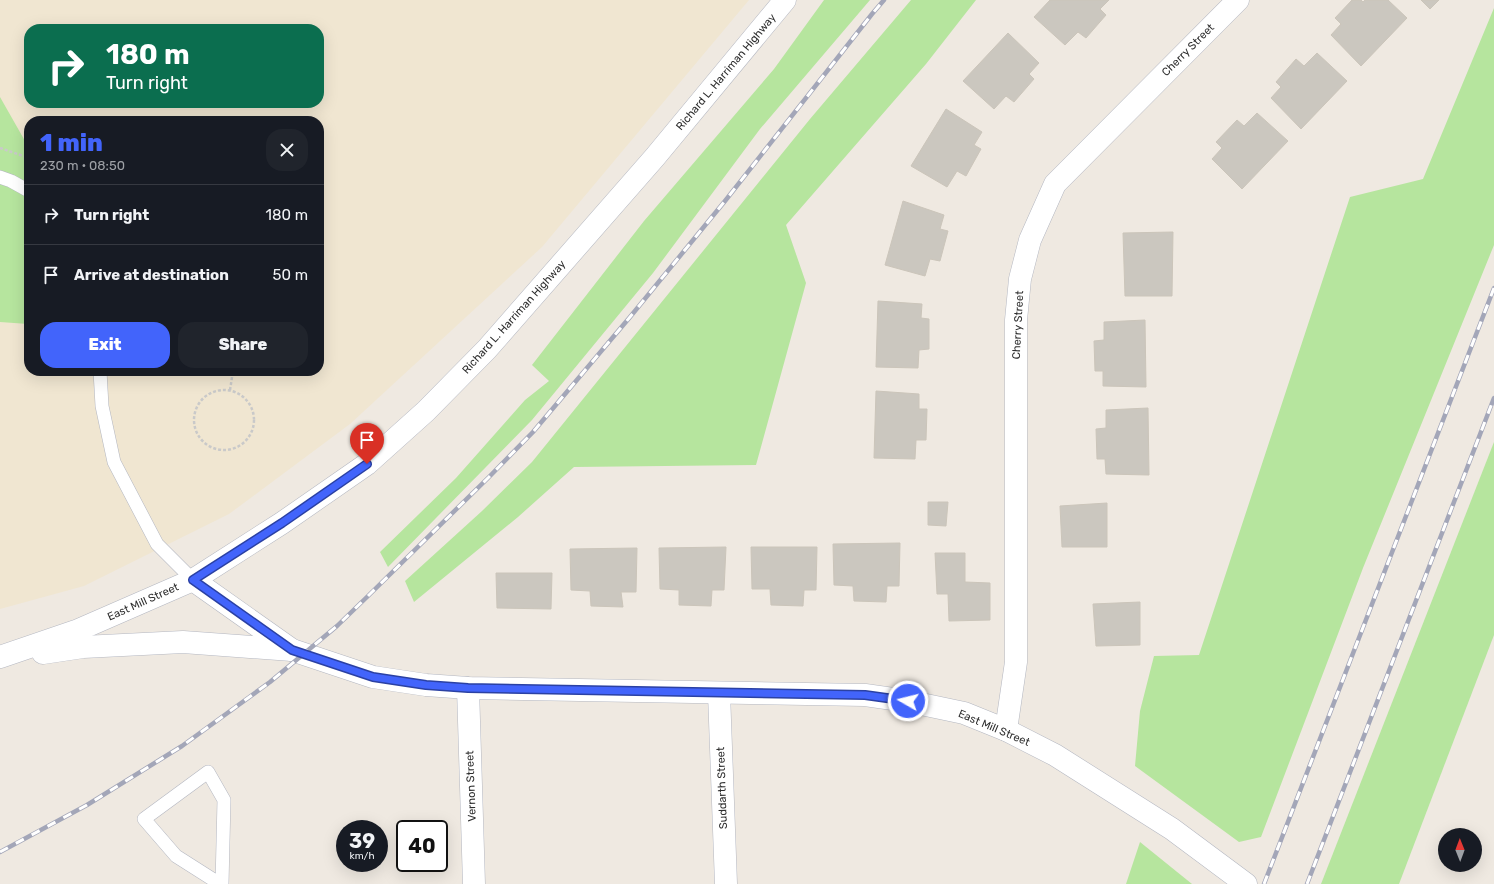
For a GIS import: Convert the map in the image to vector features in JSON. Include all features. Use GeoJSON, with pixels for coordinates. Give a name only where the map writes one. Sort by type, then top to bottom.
{"type":"FeatureCollection","features":[{"type":"Feature","properties":{"kind":"street","name":"Richard L. Harriman Highway"},"geometry":{"type":"LineString","coordinates":[[193,580],[282,523],[367,464],[426,411],[487,349],[544,286],[655,157],[785,0]]}},
{"type":"Feature","properties":{"kind":"street","name":"Cherry Street"},"geometry":{"type":"LineString","coordinates":[[1006,730],[1016,662],[1016,320],[1020,280],[1030,240],[1055,184],[1238,0]]}},
{"type":"Feature","properties":{"kind":"street","name":"East Mill Street"},"geometry":{"type":"LineString","coordinates":[[0,658],[76,631],[193,580],[292,650],[373,677],[426,685],[468,688],[872,696],[908,701],[964,713],[1006,730],[1055,755],[1172,829],[1246,884]]}},
{"type":"Feature","properties":{"kind":"street"},"geometry":{"type":"LineString","coordinates":[[0,658],[83,647],[183,642],[292,650]]}},
{"type":"Feature","properties":{"kind":"street","name":"Vernon Street"},"geometry":{"type":"LineString","coordinates":[[468,688],[474,884]]}},
{"type":"Feature","properties":{"kind":"street","name":"Suddarth Street"},"geometry":{"type":"LineString","coordinates":[[719,693],[726,884]]}},
{"type":"Feature","properties":{"kind":"lane"},"geometry":{"type":"LineString","coordinates":[[0,177],[24,188]]}},
{"type":"Feature","properties":{"kind":"lane"},"geometry":{"type":"LineString","coordinates":[[100,376],[102,406],[114,462],[157,544],[193,580]]}},
{"type":"Feature","properties":{"kind":"lane"},"geometry":{"type":"LineString","coordinates":[[208,772],[224,800],[221,884],[176,856],[144,819],[208,772]]}},
{"type":"Feature","properties":{"kind":"path"},"geometry":{"type":"LineString","coordinates":[[0,148],[24,156]]}},
{"type":"Feature","properties":{"kind":"path"},"geometry":{"type":"LineString","coordinates":[[230,390],[232,376]]}},
{"type":"Feature","properties":{"kind":"path"},"geometry":{"type":"LineString","coordinates":[[230,390],[248,400],[253,409],[255,419],[253,430],[248,439],[240,446],[230,449],[220,449],[203,441],[194,424],[195,415],[198,406],[211,393],[230,390]]}},
{"type":"Feature","properties":{"kind":"shaded area"},"geometry":{"type":"Polygon","coordinates":[[[0,0],[749,0],[542,247],[350,424],[229,514],[84,586],[0,609],[0,0]]]}},
{"type":"Feature","properties":{"kind":"green space"},"geometry":{"type":"Polygon","coordinates":[[[824,0],[870,0],[760,129],[653,273],[532,420],[388,567],[380,552],[456,478],[525,400],[549,381],[532,365],[644,221],[774,69],[824,0]]]}},
{"type":"Feature","properties":{"kind":"green space"},"geometry":{"type":"Polygon","coordinates":[[[911,0],[976,0],[926,64],[786,225],[806,283],[756,465],[574,467],[518,517],[414,602],[405,581],[482,511],[532,462],[810,119],[911,0]]]}},
{"type":"Feature","properties":{"kind":"green space"},"geometry":{"type":"Polygon","coordinates":[[[1494,8],[1494,245],[1363,568],[1261,837],[1239,842],[1135,766],[1140,711],[1154,656],[1199,655],[1350,197],[1423,179],[1494,8]]]}},
{"type":"Feature","properties":{"kind":"green space"},"geometry":{"type":"Polygon","coordinates":[[[0,97],[24,139],[24,324],[0,322],[0,97]]]}},
{"type":"Feature","properties":{"kind":"green space"},"geometry":{"type":"Polygon","coordinates":[[[1494,442],[1494,635],[1399,884],[1321,884],[1494,442]]]}},
{"type":"Feature","properties":{"kind":"green space"},"geometry":{"type":"Polygon","coordinates":[[[1140,842],[1192,884],[1126,884],[1140,842]]]}},
{"type":"Feature","properties":{"kind":"building"},"geometry":{"type":"Polygon","coordinates":[[[1050,0],[1109,0],[1100,9],[1106,15],[1086,38],[1078,32],[1065,45],[1034,17],[1050,0]]]}},
{"type":"Feature","properties":{"kind":"building"},"geometry":{"type":"Polygon","coordinates":[[[1352,0],[1361,0],[1363,2],[1365,0],[1388,0],[1407,18],[1361,66],[1331,35],[1341,24],[1335,18],[1352,0]]]}},
{"type":"Feature","properties":{"kind":"building"},"geometry":{"type":"Polygon","coordinates":[[[1421,0],[1439,0],[1430,9],[1421,0]]]}},
{"type":"Feature","properties":{"kind":"building"},"geometry":{"type":"Polygon","coordinates":[[[1008,33],[1039,63],[1029,74],[1034,79],[1014,102],[1006,96],[994,109],[963,81],[1008,33]]]}},
{"type":"Feature","properties":{"kind":"building"},"geometry":{"type":"Polygon","coordinates":[[[1317,53],[1347,81],[1301,129],[1271,98],[1281,87],[1276,82],[1296,59],[1304,66],[1317,53]]]}},
{"type":"Feature","properties":{"kind":"building"},"geometry":{"type":"Polygon","coordinates":[[[946,109],[982,132],[974,145],[981,149],[966,176],[957,171],[947,187],[911,166],[946,109]]]}},
{"type":"Feature","properties":{"kind":"building"},"geometry":{"type":"Polygon","coordinates":[[[1257,113],[1288,141],[1242,189],[1212,159],[1222,148],[1216,142],[1237,120],[1244,126],[1257,113]]]}},
{"type":"Feature","properties":{"kind":"building"},"geometry":{"type":"Polygon","coordinates":[[[903,201],[944,215],[940,229],[948,231],[940,261],[930,259],[925,276],[885,265],[903,201]]]}},
{"type":"Feature","properties":{"kind":"building"},"geometry":{"type":"Polygon","coordinates":[[[1173,232],[1172,296],[1125,296],[1123,233],[1173,232]]]}},
{"type":"Feature","properties":{"kind":"building"},"geometry":{"type":"Polygon","coordinates":[[[878,301],[922,304],[921,318],[929,319],[929,349],[919,350],[918,368],[876,367],[878,301]]]}},
{"type":"Feature","properties":{"kind":"building"},"geometry":{"type":"Polygon","coordinates":[[[1145,320],[1146,387],[1103,386],[1103,371],[1095,371],[1094,341],[1104,340],[1104,322],[1145,320]]]}},
{"type":"Feature","properties":{"kind":"building"},"geometry":{"type":"Polygon","coordinates":[[[876,391],[919,394],[919,409],[927,409],[926,440],[916,440],[915,459],[874,458],[876,391]]]}},
{"type":"Feature","properties":{"kind":"building"},"geometry":{"type":"Polygon","coordinates":[[[1148,408],[1149,475],[1106,474],[1105,459],[1097,459],[1096,429],[1106,428],[1106,410],[1148,408]]]}},
{"type":"Feature","properties":{"kind":"building"},"geometry":{"type":"Polygon","coordinates":[[[928,502],[948,502],[946,526],[928,525],[928,502]]]}},
{"type":"Feature","properties":{"kind":"building"},"geometry":{"type":"Polygon","coordinates":[[[1107,503],[1107,547],[1062,547],[1060,506],[1107,503]]]}},
{"type":"Feature","properties":{"kind":"building"},"geometry":{"type":"Polygon","coordinates":[[[900,543],[899,586],[887,586],[886,602],[854,601],[853,586],[834,585],[833,544],[900,543]]]}},
{"type":"Feature","properties":{"kind":"building"},"geometry":{"type":"Polygon","coordinates":[[[726,547],[724,590],[712,590],[711,606],[679,605],[679,590],[660,589],[659,548],[726,547]]]}},
{"type":"Feature","properties":{"kind":"building"},"geometry":{"type":"Polygon","coordinates":[[[751,547],[817,547],[816,590],[804,590],[803,606],[771,605],[770,589],[752,589],[751,547]]]}},
{"type":"Feature","properties":{"kind":"building"},"geometry":{"type":"Polygon","coordinates":[[[637,548],[636,592],[621,592],[623,607],[591,606],[590,591],[571,590],[570,549],[637,548]]]}},
{"type":"Feature","properties":{"kind":"building"},"geometry":{"type":"Polygon","coordinates":[[[935,553],[965,553],[965,582],[990,583],[990,620],[949,621],[948,594],[937,594],[935,553]]]}},
{"type":"Feature","properties":{"kind":"building"},"geometry":{"type":"Polygon","coordinates":[[[496,573],[552,573],[551,609],[497,608],[496,573]]]}},
{"type":"Feature","properties":{"kind":"building"},"geometry":{"type":"Polygon","coordinates":[[[1140,602],[1140,645],[1096,646],[1093,604],[1140,602]]]}},
{"type":"Feature","properties":{"kind":"railway"},"geometry":{"type":"LineString","coordinates":[[0,852],[87,805],[182,746],[270,682],[337,626],[533,432],[725,201],[884,0]]}},
{"type":"Feature","properties":{"kind":"railway"},"geometry":{"type":"LineString","coordinates":[[1264,884],[1494,288]]}},
{"type":"Feature","properties":{"kind":"railway"},"geometry":{"type":"LineString","coordinates":[[1307,884],[1494,398]]}},
{"type":"Feature","properties":{"kind":"route"},"geometry":{"type":"LineString","coordinates":[[367,464],[282,523],[193,580],[292,650],[373,677],[426,685],[468,688],[865,695],[908,701]]}}]}
